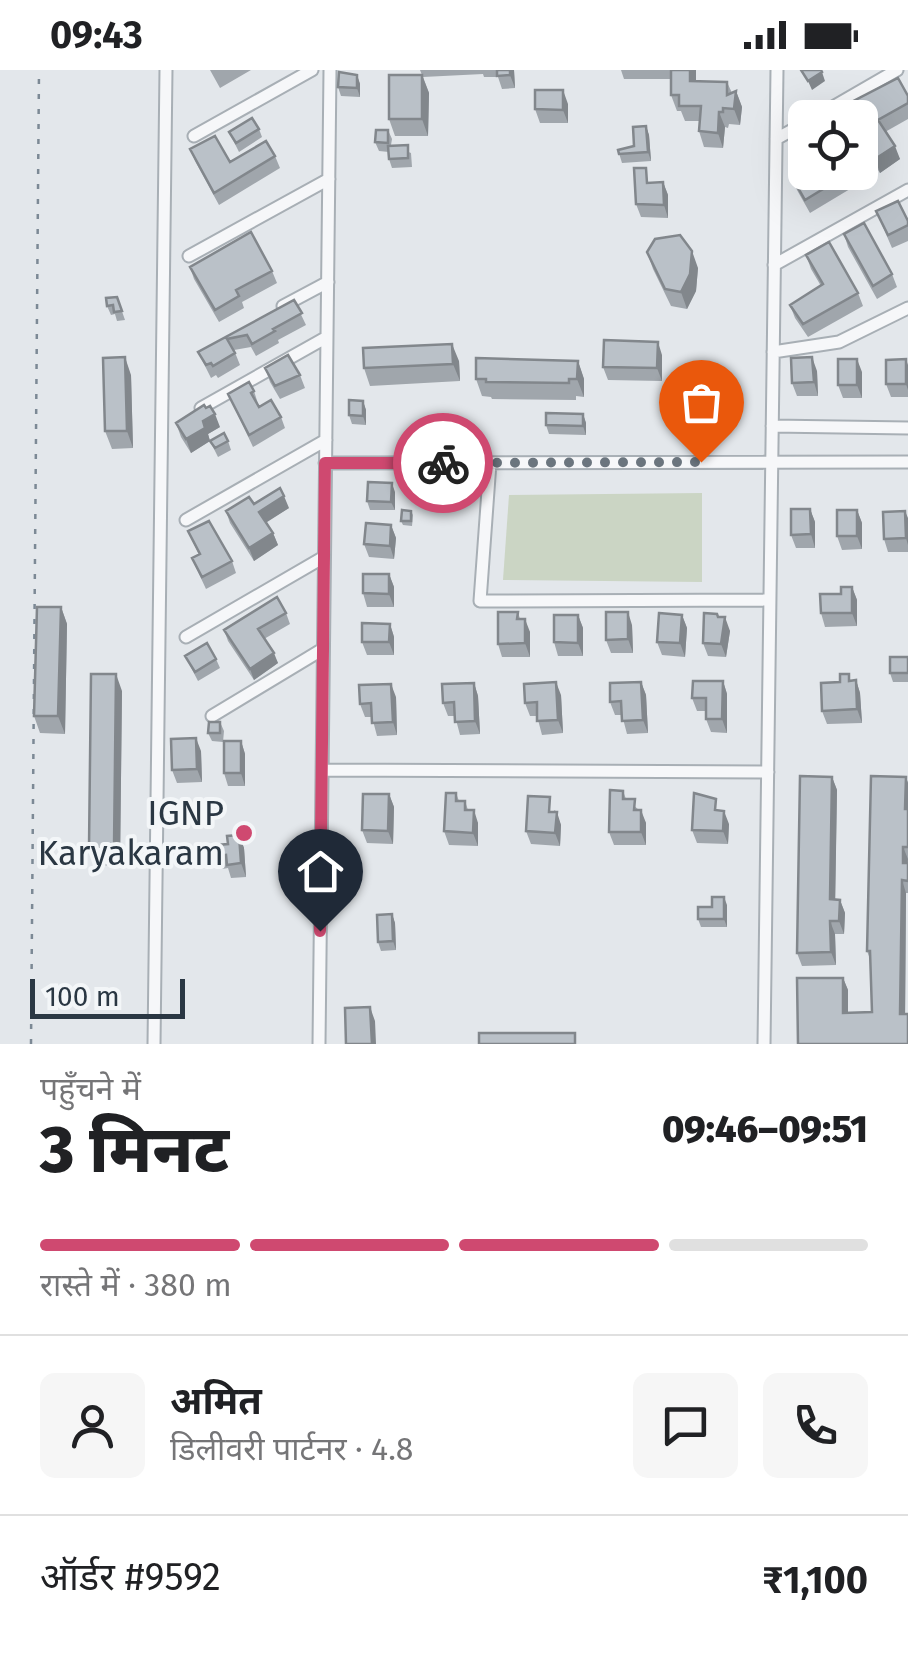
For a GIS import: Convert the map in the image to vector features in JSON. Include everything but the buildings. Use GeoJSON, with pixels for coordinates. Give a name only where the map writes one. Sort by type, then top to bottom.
{"type":"FeatureCollection","features":[{"type":"Feature","properties":{"kind":"street"},"geometry":{"type":"LineString","coordinates":[[154,1044],[166,70]]}},
{"type":"Feature","properties":{"kind":"street"},"geometry":{"type":"LineString","coordinates":[[194,136],[312,70]]}},
{"type":"Feature","properties":{"kind":"street"},"geometry":{"type":"LineString","coordinates":[[319,1044],[330,70]]}},
{"type":"Feature","properties":{"kind":"street"},"geometry":{"type":"LineString","coordinates":[[764,1044],[777,70]]}},
{"type":"Feature","properties":{"kind":"street"},"geometry":{"type":"LineString","coordinates":[[845,100],[897,70]]}},
{"type":"Feature","properties":{"kind":"street"},"geometry":{"type":"LineString","coordinates":[[776,140],[788,133]]}},
{"type":"Feature","properties":{"kind":"street"},"geometry":{"type":"LineString","coordinates":[[189,256],[329,179]]}},
{"type":"Feature","properties":{"kind":"street"},"geometry":{"type":"LineString","coordinates":[[774,265],[908,190]]}},
{"type":"Feature","properties":{"kind":"street"},"geometry":{"type":"LineString","coordinates":[[278,309],[328,282]]}},
{"type":"Feature","properties":{"kind":"street"},"geometry":{"type":"LineString","coordinates":[[773,352],[839,342],[908,308]]}},
{"type":"Feature","properties":{"kind":"street"},"geometry":{"type":"LineString","coordinates":[[201,408],[327,337]]}},
{"type":"Feature","properties":{"kind":"street"},"geometry":{"type":"LineString","coordinates":[[772,426],[908,428]]}},
{"type":"Feature","properties":{"kind":"street"},"geometry":{"type":"LineString","coordinates":[[186,520],[326,440]]}},
{"type":"Feature","properties":{"kind":"street"},"geometry":{"type":"LineString","coordinates":[[325,463],[908,462]]}},
{"type":"Feature","properties":{"kind":"street"},"geometry":{"type":"LineString","coordinates":[[490,463],[480,601],[770,600]]}},
{"type":"Feature","properties":{"kind":"street"},"geometry":{"type":"LineString","coordinates":[[186,638],[324,557]]}},
{"type":"Feature","properties":{"kind":"street"},"geometry":{"type":"LineString","coordinates":[[212,716],[323,649]]}},
{"type":"Feature","properties":{"kind":"street"},"geometry":{"type":"LineString","coordinates":[[322,770],[768,772]]}},
{"type":"Feature","properties":{"kind":"green space"},"geometry":{"type":"Polygon","coordinates":[[[702,493],[702,582],[503,580],[509,495],[702,493]]]}},
{"type":"Feature","properties":{"kind":"railway"},"geometry":{"type":"LineString","coordinates":[[31,1044],[39,70]]}},
{"type":"Feature","properties":{"kind":"way so far"},"geometry":{"type":"LineString","coordinates":[[443,463],[701,462]]}},
{"type":"Feature","properties":{"kind":"place","name":"IGNP Karyakaram"},"geometry":{"type":"Point","coordinates":[244,833]}},
{"type":"Feature","properties":{"kind":"route"},"geometry":{"type":"LineString","coordinates":[[320,931],[325,463],[443,463]]}}]}
